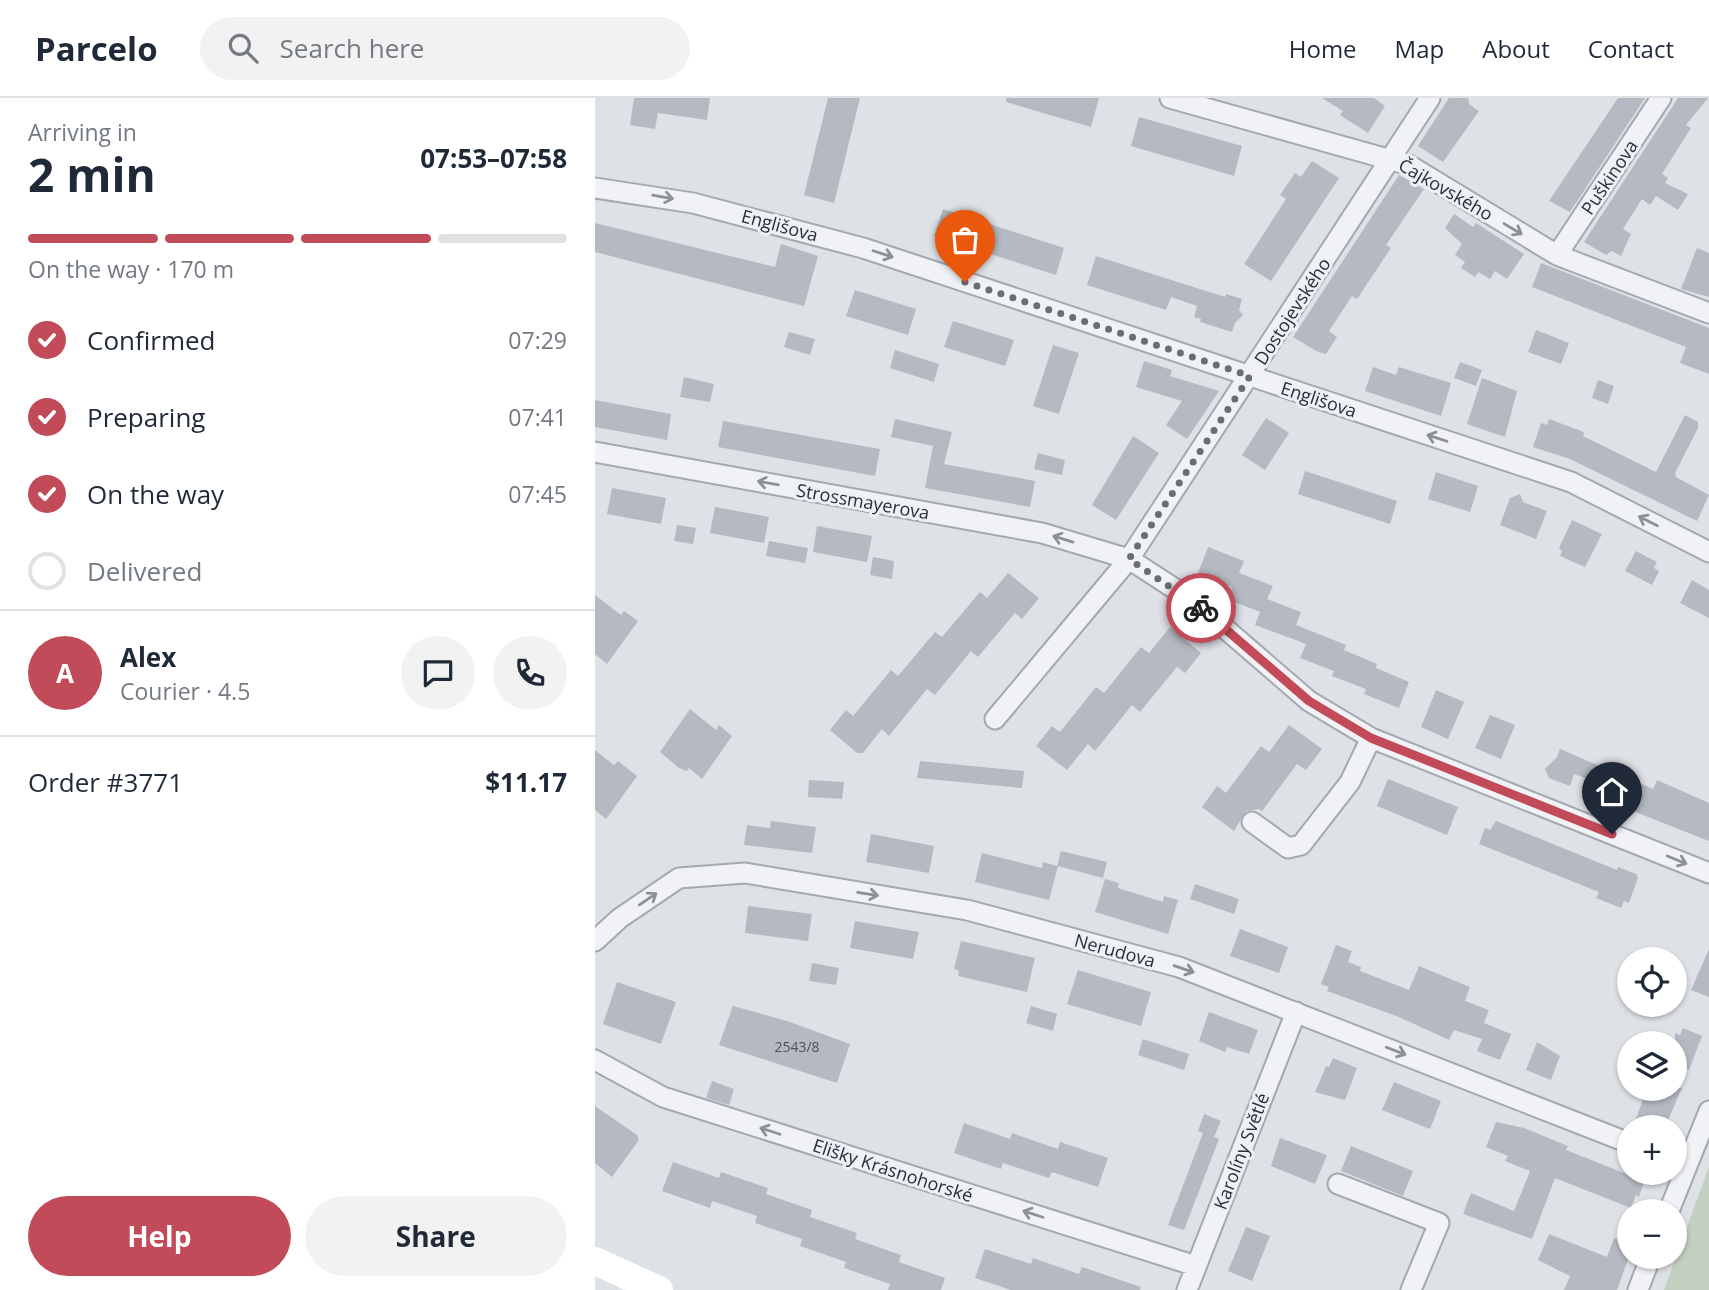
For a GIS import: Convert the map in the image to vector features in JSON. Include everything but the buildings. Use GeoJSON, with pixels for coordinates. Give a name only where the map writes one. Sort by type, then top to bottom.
{"type":"FeatureCollection","features":[{"type":"Feature","properties":{"kind":"street","name":"Čajkovského"},"geometry":{"type":"LineString","coordinates":[[1170,98],[1409,165],[1557,255],[1709,313]]}},
{"type":"Feature","properties":{"kind":"street","name":"Dostojevského"},"geometry":{"type":"LineString","coordinates":[[995,719],[1129,559],[1430,98]]}},
{"type":"Feature","properties":{"kind":"street","name":"Puškinova"},"geometry":{"type":"LineString","coordinates":[[1557,255],[1661,98]]}},
{"type":"Feature","properties":{"kind":"street","name":"Englišova"},"geometry":{"type":"LineString","coordinates":[[595,188],[693,202],[776,222],[863,248],[1571,482],[1709,552]]}},
{"type":"Feature","properties":{"kind":"street","name":"Strossmayerova"},"geometry":{"type":"LineString","coordinates":[[595,452],[1042,533],[1129,559],[1192,600],[1309,701],[1371,738],[1709,873]]}},
{"type":"Feature","properties":{"kind":"street"},"geometry":{"type":"LineString","coordinates":[[1252,822],[1288,848],[1301,845],[1350,782],[1371,738]]}},
{"type":"Feature","properties":{"kind":"street","name":"Nerudova"},"geometry":{"type":"LineString","coordinates":[[595,941],[619,918],[679,878],[745,873],[967,910],[1179,967],[1617,1138]]}},
{"type":"Feature","properties":{"kind":"street","name":"Karolíny Světlé"},"geometry":{"type":"LineString","coordinates":[[1187,1290],[1296,1012]]}},
{"type":"Feature","properties":{"kind":"street","name":"Elišky Krásnohorské"},"geometry":{"type":"LineString","coordinates":[[595,1060],[663,1097],[1196,1266]]}},
{"type":"Feature","properties":{"kind":"street"},"geometry":{"type":"LineString","coordinates":[[1687,1153],[1709,1111]]}},
{"type":"Feature","properties":{"kind":"street"},"geometry":{"type":"LineString","coordinates":[[1338,1184],[1439,1223],[1411,1290]]}},
{"type":"Feature","properties":{"kind":"street"},"geometry":{"type":"LineString","coordinates":[[595,1261],[659,1290]]}},
{"type":"Feature","properties":{"kind":"street"},"geometry":{"type":"LineString","coordinates":[[1638,1290],[1646,1269]]}},
{"type":"Feature","properties":{"kind":"green space"},"geometry":{"type":"Polygon","coordinates":[[[1709,1167],[1709,1290],[1664,1290],[1672,1269],[1687,1269],[1687,1227],[1709,1167]]]}},
{"type":"Feature","properties":{"kind":"way so far"},"geometry":{"type":"LineString","coordinates":[[965,282],[1250,376],[1129,559],[1201,608]]}},
{"type":"Feature","properties":{"kind":"route"},"geometry":{"type":"LineString","coordinates":[[1201,608],[1309,701],[1371,738],[1612,834]]}}]}
